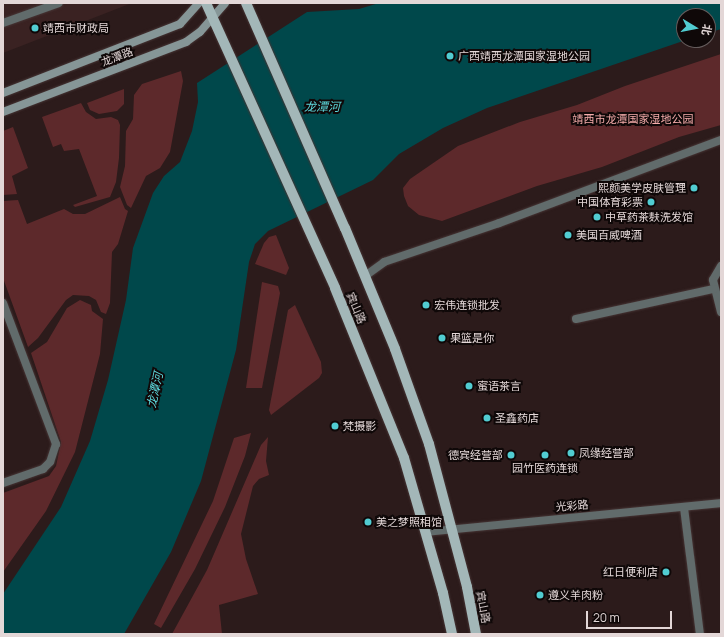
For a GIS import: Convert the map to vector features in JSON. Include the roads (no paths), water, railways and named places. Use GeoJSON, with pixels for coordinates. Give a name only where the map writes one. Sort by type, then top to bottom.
{"type":"FeatureCollection","features":[{"type":"Feature","properties":{"kind":"main road","name":"龙潭路"},"geometry":{"type":"LineString","coordinates":[[3,93],[180,24],[199,3]]}},
{"type":"Feature","properties":{"kind":"main road","name":"宾山路"},"geometry":{"type":"LineString","coordinates":[[206,3],[362,353],[404,458],[426,532],[452,634]]}},
{"type":"Feature","properties":{"kind":"main road","name":"龙潭路"},"geometry":{"type":"LineString","coordinates":[[3,112],[186,42],[213,19],[225,3]]}},
{"type":"Feature","properties":{"kind":"main road","name":"宾山路"},"geometry":{"type":"LineString","coordinates":[[246,3],[256,29],[365,276],[429,444],[476,634]]}},
{"type":"Feature","properties":{"kind":"street"},"geometry":{"type":"LineString","coordinates":[[3,23],[59,3]]}},
{"type":"Feature","properties":{"kind":"street"},"geometry":{"type":"LineString","coordinates":[[365,276],[384,262],[499,223],[721,140]]}},
{"type":"Feature","properties":{"kind":"street"},"geometry":{"type":"LineString","coordinates":[[721,266],[713,280],[721,312]]}},
{"type":"Feature","properties":{"kind":"street"},"geometry":{"type":"LineString","coordinates":[[576,319],[714,288]]}},
{"type":"Feature","properties":{"kind":"street"},"geometry":{"type":"LineString","coordinates":[[3,303],[56,444],[50,462],[43,469],[3,482]]}},
{"type":"Feature","properties":{"kind":"street","name":"光彩路"},"geometry":{"type":"LineString","coordinates":[[426,532],[451,528],[684,508],[721,503]]}},
{"type":"Feature","properties":{"kind":"street"},"geometry":{"type":"LineString","coordinates":[[684,508],[700,634]]}},
{"type":"Feature","properties":{"kind":"water","name":"龙潭河"},"geometry":{"type":"Polygon","coordinates":[[[379,3],[721,3],[721,29],[716,31],[716,8],[676,8],[676,43],[487,108],[443,128],[399,154],[373,180],[268,231],[255,244],[249,262],[236,350],[201,481],[171,552],[124,634],[3,634],[3,594],[61,507],[90,441],[108,380],[126,300],[133,248],[153,193],[164,176],[180,162],[192,131],[198,102],[197,83],[307,12],[359,9],[379,3]]]}},
{"type":"Feature","properties":{"kind":"place","name":"靖西市财政局"},"geometry":{"type":"Point","coordinates":[35,28]}},
{"type":"Feature","properties":{"kind":"place","name":"广西靖西龙潭国家湿地公园"},"geometry":{"type":"Point","coordinates":[450,56]}},
{"type":"Feature","properties":{"kind":"place","name":"熙颜美学皮肤管理"},"geometry":{"type":"Point","coordinates":[694,188]}},
{"type":"Feature","properties":{"kind":"place","name":"中国体育彩票"},"geometry":{"type":"Point","coordinates":[651,202]}},
{"type":"Feature","properties":{"kind":"place","name":"中草药茶麸洗发馆"},"geometry":{"type":"Point","coordinates":[597,217]}},
{"type":"Feature","properties":{"kind":"place","name":"美国百威啤酒"},"geometry":{"type":"Point","coordinates":[568,235]}},
{"type":"Feature","properties":{"kind":"place","name":"宏伟连锁批发"},"geometry":{"type":"Point","coordinates":[426,305]}},
{"type":"Feature","properties":{"kind":"place","name":"果篮是你"},"geometry":{"type":"Point","coordinates":[442,338]}},
{"type":"Feature","properties":{"kind":"place","name":"蜜语茶言"},"geometry":{"type":"Point","coordinates":[469,386]}},
{"type":"Feature","properties":{"kind":"place","name":"圣鑫药店"},"geometry":{"type":"Point","coordinates":[487,418]}},
{"type":"Feature","properties":{"kind":"place","name":"梵摄影"},"geometry":{"type":"Point","coordinates":[335,426]}},
{"type":"Feature","properties":{"kind":"place","name":"凤缘经营部"},"geometry":{"type":"Point","coordinates":[571,453]}},
{"type":"Feature","properties":{"kind":"place","name":"德宾经营部"},"geometry":{"type":"Point","coordinates":[511,455]}},
{"type":"Feature","properties":{"kind":"place","name":"园竹医药连锁"},"geometry":{"type":"Point","coordinates":[545,455]}},
{"type":"Feature","properties":{"kind":"place","name":"美之梦照相馆"},"geometry":{"type":"Point","coordinates":[368,522]}},
{"type":"Feature","properties":{"kind":"place","name":"红日便利店"},"geometry":{"type":"Point","coordinates":[666,572]}},
{"type":"Feature","properties":{"kind":"place","name":"遵义羊肉粉"},"geometry":{"type":"Point","coordinates":[540,595]}},
{"type":"Feature","properties":{"kind":"park label","name":"靖西市龙潭国家湿地公园"},"geometry":{"type":"Point","coordinates":[633,119]}}]}
